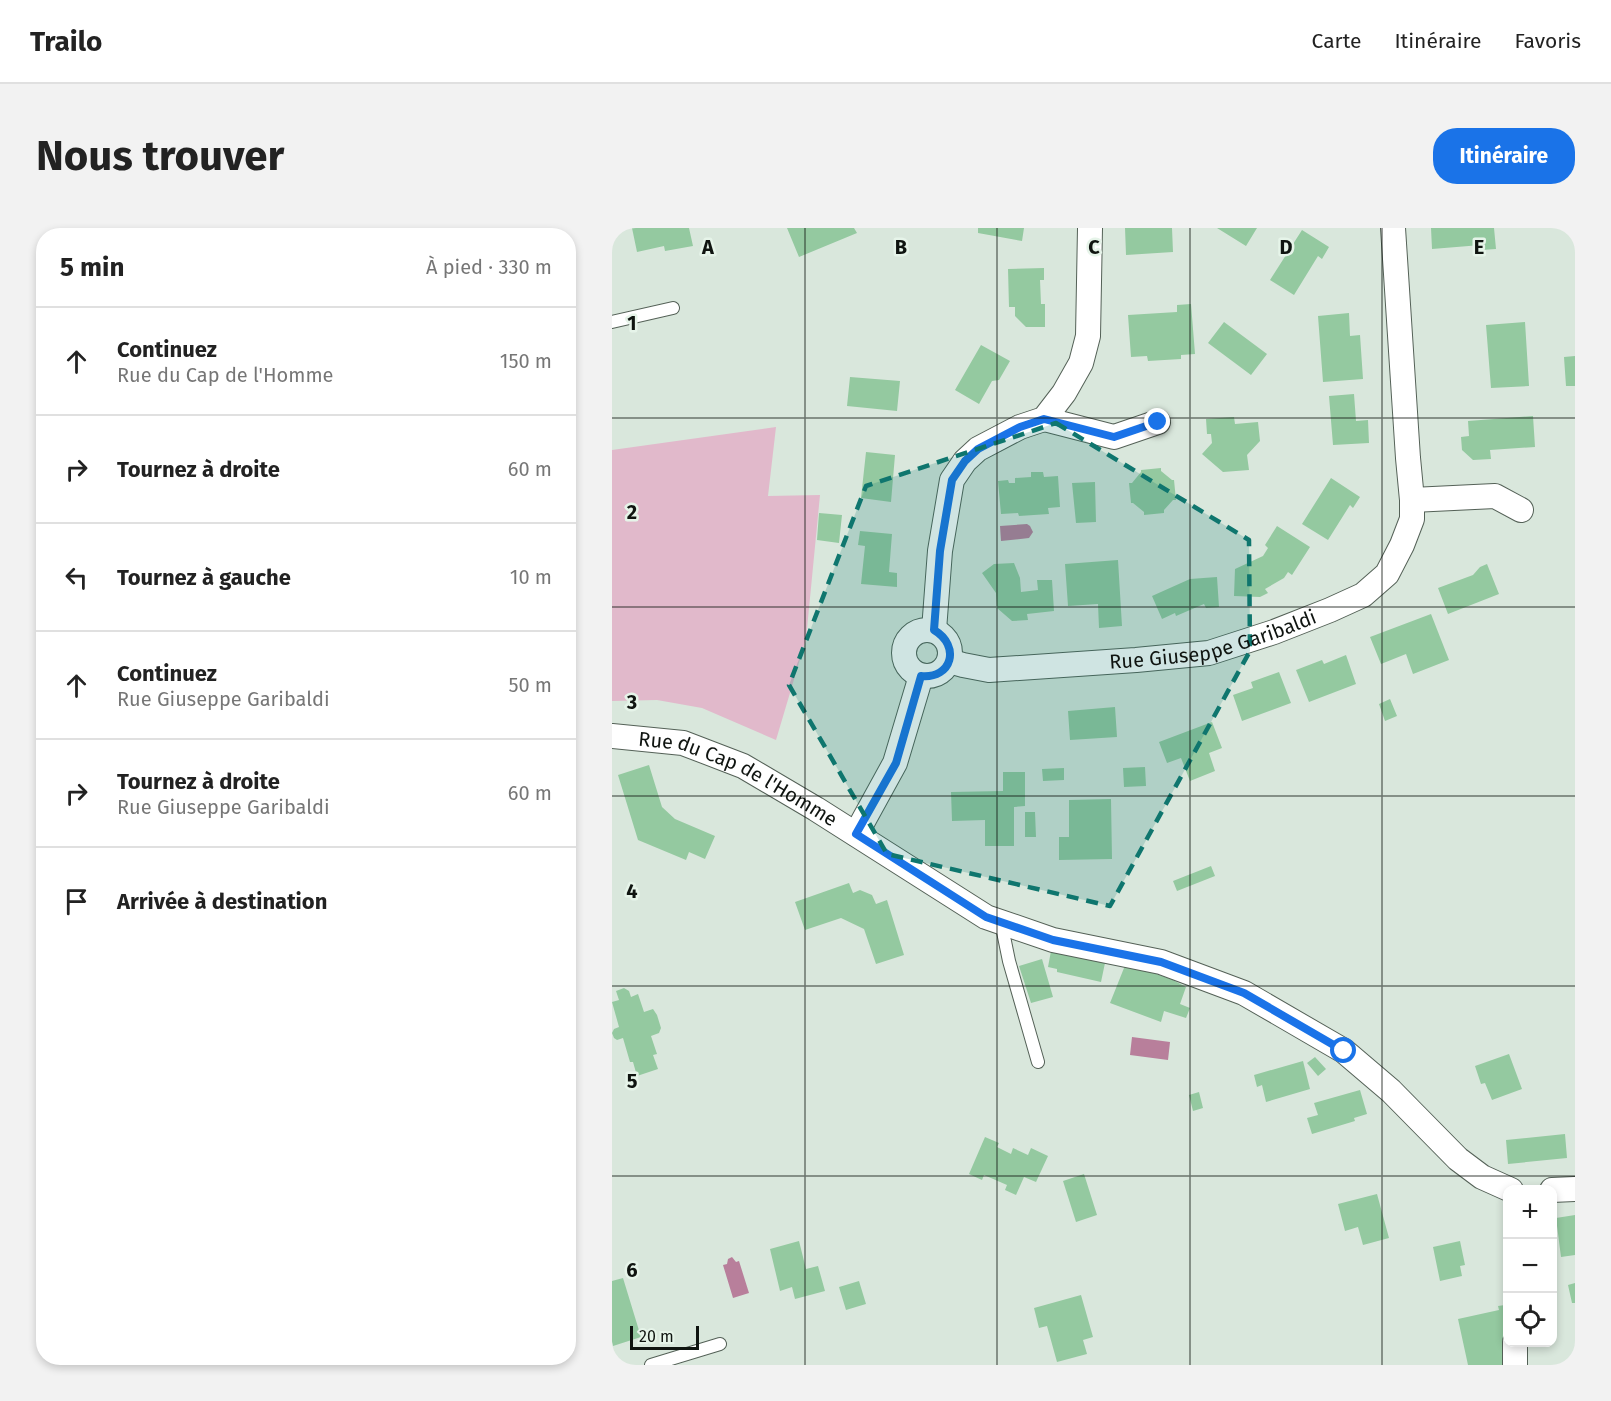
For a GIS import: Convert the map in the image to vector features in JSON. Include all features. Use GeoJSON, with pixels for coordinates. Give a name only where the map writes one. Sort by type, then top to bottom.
{"type":"FeatureCollection","features":[{"type":"Feature","properties":{"kind":"street"},"geometry":{"type":"LineString","coordinates":[[1044,419],[1064,393],[1081,363],[1088,336],[1090,228]]}},
{"type":"Feature","properties":{"kind":"street","name":"Rue Giuseppe Garibaldi"},"geometry":{"type":"LineString","coordinates":[[949,661],[963,666],[989,670],[1209,653],[1274,632],[1330,610],[1363,595],[1387,574],[1412,519],[1393,228]]}},
{"type":"Feature","properties":{"kind":"street"},"geometry":{"type":"LineString","coordinates":[[934,630],[940,551],[952,480],[965,461],[978,449],[1020,427],[1044,419],[1114,437],[1158,422]]}},
{"type":"Feature","properties":{"kind":"street"},"geometry":{"type":"LineString","coordinates":[[1412,500],[1494,496],[1521,510]]}},
{"type":"Feature","properties":{"kind":"street"},"geometry":{"type":"LineString","coordinates":[[920,630],[934,630],[947,640],[950,648],[949,661],[944,670],[937,674],[921,676],[909,668],[903,654],[904,646],[908,639],[920,630]]}},
{"type":"Feature","properties":{"kind":"street"},"geometry":{"type":"LineString","coordinates":[[856,834],[896,763],[921,676]]}},
{"type":"Feature","properties":{"kind":"street","name":"Rue du Cap de l'Homme"},"geometry":{"type":"LineString","coordinates":[[612,736],[683,743],[743,766],[856,834],[986,917],[1053,940],[1161,962],[1244,993],[1344,1051],[1391,1091],[1458,1159],[1482,1177],[1503,1186]]}},
{"type":"Feature","properties":{"kind":"street"},"geometry":{"type":"LineString","coordinates":[[1557,1190],[1575,1189]]}},
{"type":"Feature","properties":{"kind":"street"},"geometry":{"type":"LineString","coordinates":[[1515,1347],[1515,1365]]}},
{"type":"Feature","properties":{"kind":"lane"},"geometry":{"type":"LineString","coordinates":[[612,322],[673,308]]}},
{"type":"Feature","properties":{"kind":"lane"},"geometry":{"type":"LineString","coordinates":[[1001,922],[1009,961],[1038,1062]]}},
{"type":"Feature","properties":{"kind":"lane"},"geometry":{"type":"LineString","coordinates":[[651,1365],[720,1344]]}},
{"type":"Feature","properties":{"kind":"highlighted area"},"geometry":{"type":"Polygon","coordinates":[[[1056,423],[1249,540],[1250,651],[1110,906],[887,854],[789,685],[866,486],[1056,423]]]}},
{"type":"Feature","properties":{"kind":"shaded area"},"geometry":{"type":"Polygon","coordinates":[[[776,427],[768,496],[820,495],[806,639],[776,740],[702,708],[657,700],[612,701],[612,450],[776,427]]]}},
{"type":"Feature","properties":{"kind":"shaded area"},"geometry":{"type":"Polygon","coordinates":[[[1027,524],[1033,532],[1029,538],[1001,541],[1000,526],[1027,524]]]}},
{"type":"Feature","properties":{"kind":"shaded area"},"geometry":{"type":"Polygon","coordinates":[[[1132,1037],[1170,1042],[1168,1060],[1130,1055],[1132,1037]]]}},
{"type":"Feature","properties":{"kind":"shaded area"},"geometry":{"type":"Polygon","coordinates":[[[732,1257],[736,1262],[739,1261],[749,1293],[733,1298],[723,1265],[727,1264],[728,1259],[732,1257]]]}},
{"type":"Feature","properties":{"kind":"building"},"geometry":{"type":"Polygon","coordinates":[[[632,228],[689,228],[693,246],[665,251],[664,246],[637,252],[632,228]]]}},
{"type":"Feature","properties":{"kind":"building"},"geometry":{"type":"Polygon","coordinates":[[[787,228],[854,228],[857,233],[799,257],[787,228]]]}},
{"type":"Feature","properties":{"kind":"building"},"geometry":{"type":"Polygon","coordinates":[[[978,228],[1024,228],[1022,241],[978,233],[978,228]]]}},
{"type":"Feature","properties":{"kind":"building"},"geometry":{"type":"Polygon","coordinates":[[[1125,228],[1172,228],[1173,252],[1126,255],[1125,228]]]}},
{"type":"Feature","properties":{"kind":"building"},"geometry":{"type":"Polygon","coordinates":[[[1217,228],[1257,228],[1246,246],[1217,228]]]}},
{"type":"Feature","properties":{"kind":"building"},"geometry":{"type":"Polygon","coordinates":[[[1431,228],[1494,228],[1496,249],[1481,250],[1481,245],[1432,249],[1431,228]]]}},
{"type":"Feature","properties":{"kind":"building"},"geometry":{"type":"Polygon","coordinates":[[[1302,230],[1329,247],[1322,259],[1318,256],[1294,295],[1270,280],[1302,230]]]}},
{"type":"Feature","properties":{"kind":"building"},"geometry":{"type":"Polygon","coordinates":[[[1044,268],[1044,280],[1040,280],[1041,304],[1045,304],[1045,327],[1026,327],[1015,316],[1015,307],[1009,307],[1008,269],[1044,268]]]}},
{"type":"Feature","properties":{"kind":"building"},"geometry":{"type":"Polygon","coordinates":[[[1191,304],[1195,354],[1181,355],[1181,359],[1148,361],[1147,356],[1131,357],[1128,315],[1177,312],[1177,305],[1191,304]]]}},
{"type":"Feature","properties":{"kind":"building"},"geometry":{"type":"Polygon","coordinates":[[[1349,313],[1350,336],[1360,335],[1363,379],[1323,382],[1318,316],[1349,313]]]}},
{"type":"Feature","properties":{"kind":"building"},"geometry":{"type":"Polygon","coordinates":[[[1224,322],[1267,354],[1251,375],[1208,343],[1224,322]]]}},
{"type":"Feature","properties":{"kind":"building"},"geometry":{"type":"Polygon","coordinates":[[[1525,322],[1529,386],[1491,388],[1486,325],[1525,322]]]}},
{"type":"Feature","properties":{"kind":"building"},"geometry":{"type":"Polygon","coordinates":[[[981,345],[1010,361],[999,380],[992,381],[979,404],[955,390],[981,345]]]}},
{"type":"Feature","properties":{"kind":"building"},"geometry":{"type":"Polygon","coordinates":[[[1575,356],[1575,386],[1566,386],[1564,357],[1575,356]]]}},
{"type":"Feature","properties":{"kind":"building"},"geometry":{"type":"Polygon","coordinates":[[[850,377],[900,381],[897,411],[847,406],[850,377]]]}},
{"type":"Feature","properties":{"kind":"building"},"geometry":{"type":"Polygon","coordinates":[[[1354,394],[1356,421],[1368,420],[1369,443],[1333,445],[1329,396],[1354,394]]]}},
{"type":"Feature","properties":{"kind":"building"},"geometry":{"type":"Polygon","coordinates":[[[1533,416],[1535,447],[1490,450],[1491,459],[1473,460],[1462,450],[1461,437],[1469,436],[1468,421],[1533,416]]]}},
{"type":"Feature","properties":{"kind":"building"},"geometry":{"type":"Polygon","coordinates":[[[1234,417],[1235,424],[1258,422],[1260,441],[1247,455],[1249,470],[1223,472],[1202,454],[1212,443],[1211,434],[1207,434],[1206,419],[1234,417]]]}},
{"type":"Feature","properties":{"kind":"building"},"geometry":{"type":"Polygon","coordinates":[[[866,452],[895,455],[891,502],[861,498],[866,452]]]}},
{"type":"Feature","properties":{"kind":"building"},"geometry":{"type":"Polygon","coordinates":[[[1161,468],[1161,471],[1174,480],[1176,500],[1173,500],[1164,513],[1144,515],[1144,512],[1131,503],[1129,483],[1132,483],[1141,470],[1161,468]]]}},
{"type":"Feature","properties":{"kind":"building"},"geometry":{"type":"Polygon","coordinates":[[[1031,472],[1043,472],[1044,477],[1058,476],[1060,507],[1048,508],[1049,514],[1019,516],[1018,513],[1001,514],[998,481],[1008,480],[1009,483],[1015,483],[1015,478],[1031,477],[1031,472]]]}},
{"type":"Feature","properties":{"kind":"building"},"geometry":{"type":"Polygon","coordinates":[[[1331,478],[1360,497],[1353,508],[1350,505],[1328,540],[1302,524],[1331,478]]]}},
{"type":"Feature","properties":{"kind":"building"},"geometry":{"type":"Polygon","coordinates":[[[1095,482],[1096,522],[1076,523],[1072,483],[1095,482]]]}},
{"type":"Feature","properties":{"kind":"building"},"geometry":{"type":"Polygon","coordinates":[[[819,513],[842,515],[839,543],[817,540],[819,513]]]}},
{"type":"Feature","properties":{"kind":"building"},"geometry":{"type":"Polygon","coordinates":[[[1277,526],[1310,547],[1292,575],[1288,572],[1284,578],[1265,589],[1268,593],[1260,597],[1234,596],[1235,569],[1263,556],[1268,548],[1265,545],[1277,526]]]}},
{"type":"Feature","properties":{"kind":"building"},"geometry":{"type":"Polygon","coordinates":[[[860,531],[892,534],[889,572],[897,573],[897,587],[861,584],[865,546],[858,545],[860,531]]]}},
{"type":"Feature","properties":{"kind":"building"},"geometry":{"type":"Polygon","coordinates":[[[1118,560],[1122,626],[1099,628],[1098,604],[1068,606],[1065,564],[1118,560]]]}},
{"type":"Feature","properties":{"kind":"building"},"geometry":{"type":"Polygon","coordinates":[[[1014,563],[1020,578],[1021,592],[1038,590],[1037,580],[1052,580],[1054,611],[1027,614],[1028,620],[1012,621],[997,608],[996,593],[982,573],[994,564],[1014,563]]]}},
{"type":"Feature","properties":{"kind":"building"},"geometry":{"type":"Polygon","coordinates":[[[1487,564],[1499,594],[1448,614],[1438,588],[1473,575],[1480,567],[1487,564]]]}},
{"type":"Feature","properties":{"kind":"building"},"geometry":{"type":"Polygon","coordinates":[[[1217,577],[1219,607],[1206,608],[1204,604],[1176,616],[1175,613],[1162,619],[1152,596],[1190,579],[1217,577]]]}},
{"type":"Feature","properties":{"kind":"building"},"geometry":{"type":"Polygon","coordinates":[[[1431,614],[1449,660],[1413,674],[1406,654],[1381,664],[1370,637],[1431,614]]]}},
{"type":"Feature","properties":{"kind":"building"},"geometry":{"type":"Polygon","coordinates":[[[1346,655],[1356,684],[1309,702],[1296,670],[1322,660],[1324,664],[1346,655]]]}},
{"type":"Feature","properties":{"kind":"building"},"geometry":{"type":"Polygon","coordinates":[[[1279,672],[1291,703],[1242,721],[1233,695],[1253,688],[1251,682],[1279,672]]]}},
{"type":"Feature","properties":{"kind":"building"},"geometry":{"type":"Polygon","coordinates":[[[1390,699],[1397,716],[1385,721],[1379,704],[1390,699]]]}},
{"type":"Feature","properties":{"kind":"building"},"geometry":{"type":"Polygon","coordinates":[[[1115,707],[1117,737],[1070,740],[1068,711],[1115,707]]]}},
{"type":"Feature","properties":{"kind":"building"},"geometry":{"type":"Polygon","coordinates":[[[1212,722],[1222,748],[1209,753],[1215,771],[1190,781],[1181,758],[1167,763],[1159,742],[1212,722]]]}},
{"type":"Feature","properties":{"kind":"building"},"geometry":{"type":"Polygon","coordinates":[[[649,765],[662,807],[675,819],[715,836],[705,859],[689,852],[686,860],[638,840],[618,775],[649,765]]]}},
{"type":"Feature","properties":{"kind":"building"},"geometry":{"type":"Polygon","coordinates":[[[1145,767],[1146,786],[1124,787],[1123,768],[1145,767]]]}},
{"type":"Feature","properties":{"kind":"building"},"geometry":{"type":"Polygon","coordinates":[[[1064,768],[1064,780],[1043,781],[1042,769],[1064,768]]]}},
{"type":"Feature","properties":{"kind":"building"},"geometry":{"type":"Polygon","coordinates":[[[1003,772],[1025,772],[1025,806],[1014,807],[1014,846],[985,846],[985,820],[952,821],[951,792],[1003,791],[1003,772]]]}},
{"type":"Feature","properties":{"kind":"building"},"geometry":{"type":"Polygon","coordinates":[[[1111,799],[1112,859],[1059,860],[1059,837],[1069,837],[1069,800],[1111,799]]]}},
{"type":"Feature","properties":{"kind":"building"},"geometry":{"type":"Polygon","coordinates":[[[1025,812],[1035,812],[1036,837],[1025,837],[1025,812]]]}},
{"type":"Feature","properties":{"kind":"building"},"geometry":{"type":"Polygon","coordinates":[[[1211,866],[1215,876],[1177,891],[1173,881],[1211,866]]]}},
{"type":"Feature","properties":{"kind":"building"},"geometry":{"type":"Polygon","coordinates":[[[849,883],[853,893],[860,890],[872,895],[876,904],[887,900],[904,955],[876,964],[864,929],[841,918],[805,930],[795,902],[849,883]]]}},
{"type":"Feature","properties":{"kind":"building"},"geometry":{"type":"Polygon","coordinates":[[[1051,951],[1105,963],[1101,982],[1057,972],[1057,969],[1048,967],[1051,951]]]}},
{"type":"Feature","properties":{"kind":"building"},"geometry":{"type":"Polygon","coordinates":[[[1042,959],[1053,997],[1031,1003],[1019,966],[1042,959]]]}},
{"type":"Feature","properties":{"kind":"building"},"geometry":{"type":"Polygon","coordinates":[[[1126,963],[1186,987],[1180,1004],[1190,1008],[1186,1018],[1164,1011],[1161,1022],[1110,1003],[1126,963]]]}},
{"type":"Feature","properties":{"kind":"building"},"geometry":{"type":"Polygon","coordinates":[[[624,988],[629,991],[631,997],[638,994],[644,1012],[653,1009],[661,1028],[659,1033],[651,1036],[657,1054],[653,1055],[658,1069],[637,1076],[623,1038],[617,1040],[612,1033],[619,1027],[612,1002],[619,1000],[616,991],[624,988]]]}},
{"type":"Feature","properties":{"kind":"building"},"geometry":{"type":"Polygon","coordinates":[[[1509,1054],[1522,1089],[1492,1100],[1485,1083],[1481,1084],[1475,1066],[1509,1054]]]}},
{"type":"Feature","properties":{"kind":"building"},"geometry":{"type":"Polygon","coordinates":[[[1315,1057],[1326,1069],[1318,1076],[1307,1063],[1315,1057]]]}},
{"type":"Feature","properties":{"kind":"building"},"geometry":{"type":"Polygon","coordinates":[[[1303,1061],[1310,1089],[1266,1102],[1262,1085],[1257,1087],[1254,1075],[1303,1061]]]}},
{"type":"Feature","properties":{"kind":"building"},"geometry":{"type":"Polygon","coordinates":[[[1360,1090],[1367,1114],[1354,1118],[1355,1121],[1312,1134],[1307,1118],[1318,1115],[1314,1103],[1360,1090]]]}},
{"type":"Feature","properties":{"kind":"building"},"geometry":{"type":"Polygon","coordinates":[[[1199,1092],[1203,1108],[1193,1111],[1189,1095],[1199,1092]]]}},
{"type":"Feature","properties":{"kind":"building"},"geometry":{"type":"Polygon","coordinates":[[[1565,1134],[1567,1158],[1508,1164],[1506,1140],[1565,1134]]]}},
{"type":"Feature","properties":{"kind":"building"},"geometry":{"type":"Polygon","coordinates":[[[985,1137],[999,1143],[997,1147],[1011,1154],[1013,1148],[1028,1155],[1031,1148],[1048,1156],[1036,1182],[1024,1177],[1016,1195],[1005,1190],[1007,1185],[984,1175],[982,1180],[969,1174],[985,1137]]]}},
{"type":"Feature","properties":{"kind":"building"},"geometry":{"type":"Polygon","coordinates":[[[1084,1174],[1097,1215],[1076,1222],[1063,1181],[1084,1174]]]}},
{"type":"Feature","properties":{"kind":"building"},"geometry":{"type":"Polygon","coordinates":[[[1377,1194],[1389,1238],[1363,1245],[1358,1227],[1345,1231],[1338,1204],[1377,1194]]]}},
{"type":"Feature","properties":{"kind":"building"},"geometry":{"type":"Polygon","coordinates":[[[1575,1215],[1575,1255],[1561,1257],[1557,1218],[1575,1215]]]}},
{"type":"Feature","properties":{"kind":"building"},"geometry":{"type":"Polygon","coordinates":[[[799,1241],[806,1269],[818,1266],[825,1291],[795,1299],[792,1287],[780,1291],[770,1249],[799,1241]]]}},
{"type":"Feature","properties":{"kind":"building"},"geometry":{"type":"Polygon","coordinates":[[[1460,1241],[1465,1265],[1460,1266],[1462,1276],[1440,1281],[1433,1247],[1460,1241]]]}},
{"type":"Feature","properties":{"kind":"building"},"geometry":{"type":"Polygon","coordinates":[[[623,1278],[641,1337],[613,1346],[612,1281],[623,1278]]]}},
{"type":"Feature","properties":{"kind":"building"},"geometry":{"type":"Polygon","coordinates":[[[859,1281],[866,1304],[846,1310],[839,1287],[859,1281]]]}},
{"type":"Feature","properties":{"kind":"building"},"geometry":{"type":"Polygon","coordinates":[[[1575,1283],[1575,1303],[1572,1303],[1568,1285],[1575,1283]]]}},
{"type":"Feature","properties":{"kind":"building"},"geometry":{"type":"Polygon","coordinates":[[[1081,1295],[1093,1337],[1083,1340],[1087,1354],[1057,1362],[1047,1326],[1039,1328],[1034,1308],[1081,1295]]]}},
{"type":"Feature","properties":{"kind":"building"},"geometry":{"type":"Polygon","coordinates":[[[1503,1305],[1503,1347],[1506,1347],[1506,1365],[1468,1365],[1458,1319],[1499,1310],[1498,1306],[1503,1305]]]}},
{"type":"Feature","properties":{"kind":"route"},"geometry":{"type":"LineString","coordinates":[[1158,422],[1114,437],[1044,419],[1020,427],[978,449],[965,461],[952,480],[940,551],[934,630],[947,640],[951,656],[944,670],[937,674],[921,676],[896,763],[856,834],[986,917],[1053,940],[1161,962],[1244,993],[1344,1051]]}}]}
